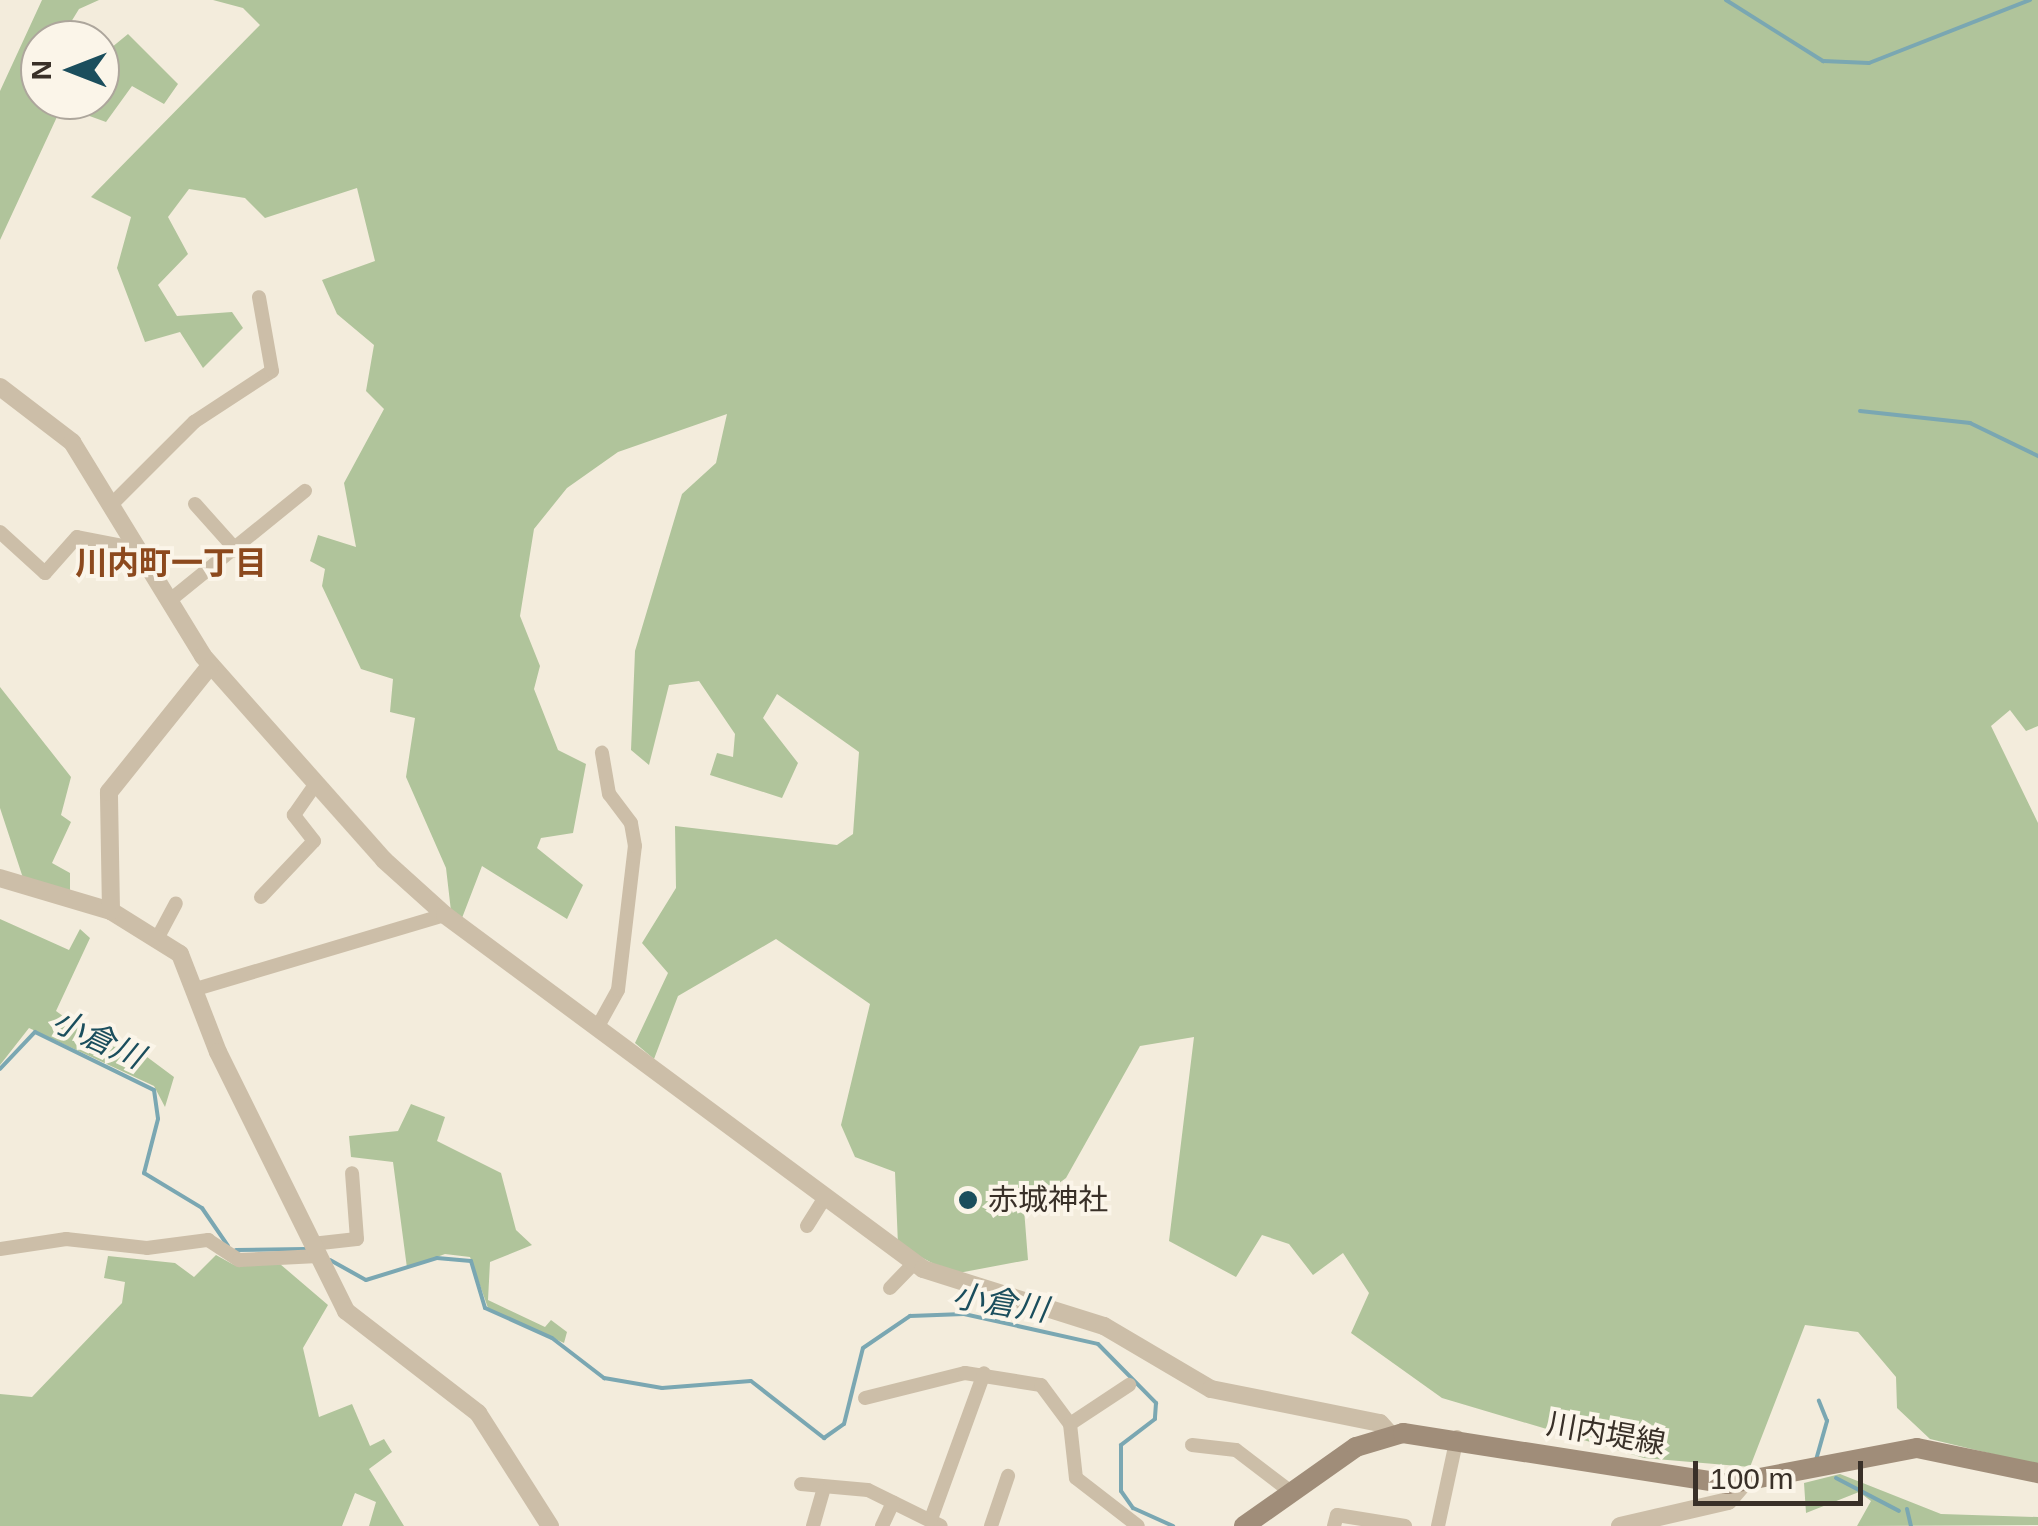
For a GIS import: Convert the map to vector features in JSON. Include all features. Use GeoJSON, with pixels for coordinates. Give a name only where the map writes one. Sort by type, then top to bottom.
{"type":"FeatureCollection","features":[{"type":"Feature","properties":{"kind":"main road","name":"川内堤線"},"geometry":{"type":"LineString","coordinates":[[1390,1434],[1456,1437],[1743,1484],[1917,1448],[2038,1473]]}},
{"type":"Feature","properties":{"kind":"main road"},"geometry":{"type":"LineString","coordinates":[[1244,1526],[1292,1492],[1390,1434]]}},
{"type":"Feature","properties":{"kind":"street"},"geometry":{"type":"LineString","coordinates":[[113,503],[194,422],[272,371],[259,297]]}},
{"type":"Feature","properties":{"kind":"street"},"geometry":{"type":"LineString","coordinates":[[0,387],[64,434],[113,503],[210,666],[445,914],[914,1264],[1104,1326],[1211,1388],[1377,1422],[1390,1434]]}},
{"type":"Feature","properties":{"kind":"street"},"geometry":{"type":"LineString","coordinates":[[169,601],[236,551],[304,491]]}},
{"type":"Feature","properties":{"kind":"street"},"geometry":{"type":"LineString","coordinates":[[195,504],[236,551]]}},
{"type":"Feature","properties":{"kind":"street"},"geometry":{"type":"LineString","coordinates":[[0,532],[45,573],[77,538],[139,549]]}},
{"type":"Feature","properties":{"kind":"street"},"geometry":{"type":"LineString","coordinates":[[110,911],[109,792],[210,666]]}},
{"type":"Feature","properties":{"kind":"street"},"geometry":{"type":"LineString","coordinates":[[597,1028],[618,990],[635,846],[628,817],[608,794],[602,753]]}},
{"type":"Feature","properties":{"kind":"street"},"geometry":{"type":"LineString","coordinates":[[261,897],[314,841],[294,815],[317,782]]}},
{"type":"Feature","properties":{"kind":"street"},"geometry":{"type":"LineString","coordinates":[[0,878],[110,911],[180,954],[315,1250],[353,1320],[484,1421],[544,1524]]}},
{"type":"Feature","properties":{"kind":"street"},"geometry":{"type":"LineString","coordinates":[[158,937],[176,903]]}},
{"type":"Feature","properties":{"kind":"street"},"geometry":{"type":"LineString","coordinates":[[196,989],[445,914]]}},
{"type":"Feature","properties":{"kind":"street"},"geometry":{"type":"LineString","coordinates":[[0,1250],[66,1239],[147,1248],[208,1240],[239,1260],[315,1250],[358,1239],[352,1173]]}},
{"type":"Feature","properties":{"kind":"street"},"geometry":{"type":"LineString","coordinates":[[806,1226],[824,1199]]}},
{"type":"Feature","properties":{"kind":"street"},"geometry":{"type":"LineString","coordinates":[[890,1288],[914,1264]]}},
{"type":"Feature","properties":{"kind":"street"},"geometry":{"type":"LineString","coordinates":[[866,1398],[984,1373],[1041,1386],[1070,1424],[1076,1478],[1138,1526]]}},
{"type":"Feature","properties":{"kind":"street"},"geometry":{"type":"LineString","coordinates":[[801,1484],[822,1491],[858,1489],[936,1522],[984,1373]]}},
{"type":"Feature","properties":{"kind":"street"},"geometry":{"type":"LineString","coordinates":[[1070,1424],[1129,1385]]}},
{"type":"Feature","properties":{"kind":"street"},"geometry":{"type":"LineString","coordinates":[[1438,1526],[1456,1437]]}},
{"type":"Feature","properties":{"kind":"street"},"geometry":{"type":"LineString","coordinates":[[1192,1446],[1236,1450],[1292,1492]]}},
{"type":"Feature","properties":{"kind":"street"},"geometry":{"type":"LineString","coordinates":[[991,1526],[1008,1476]]}},
{"type":"Feature","properties":{"kind":"street"},"geometry":{"type":"LineString","coordinates":[[1620,1526],[1728,1501],[1743,1484]]}},
{"type":"Feature","properties":{"kind":"street"},"geometry":{"type":"LineString","coordinates":[[812,1526],[822,1491]]}},
{"type":"Feature","properties":{"kind":"street"},"geometry":{"type":"LineString","coordinates":[[882,1526],[894,1502]]}},
{"type":"Feature","properties":{"kind":"street"},"geometry":{"type":"LineString","coordinates":[[1334,1526],[1336,1515],[1405,1526]]}},
{"type":"Feature","properties":{"kind":"green space"},"geometry":{"type":"Polygon","coordinates":[[[42,0],[99,0],[79,9],[72,20],[33,20],[42,0]]]}},
{"type":"Feature","properties":{"kind":"green space"},"geometry":{"type":"Polygon","coordinates":[[[213,0],[2038,0],[2038,726],[2026,731],[2010,710],[1991,726],[2038,823],[2038,1465],[1930,1439],[1897,1408],[1896,1377],[1858,1332],[1805,1325],[1750,1467],[1644,1458],[1442,1398],[1351,1333],[1369,1293],[1343,1253],[1313,1275],[1289,1244],[1262,1235],[1236,1277],[1169,1241],[1194,1037],[1140,1046],[1066,1178],[1024,1209],[1028,1260],[953,1274],[898,1245],[895,1172],[855,1157],[841,1125],[870,1004],[776,939],[678,996],[654,1059],[635,1043],[668,973],[642,943],[676,888],[675,826],[837,845],[853,834],[859,752],[777,694],[763,718],[798,763],[782,798],[710,775],[717,753],[733,757],[735,734],[699,681],[669,685],[649,765],[631,750],[635,651],[682,494],[716,463],[727,414],[618,452],[567,488],[534,529],[520,616],[540,666],[534,689],[558,750],[586,764],[573,833],[541,838],[537,848],[583,885],[567,919],[482,866],[462,918],[451,911],[446,868],[406,777],[415,718],[390,712],[393,679],[361,669],[322,586],[325,569],[310,561],[318,535],[356,547],[344,483],[384,409],[366,391],[374,345],[337,314],[322,280],[375,261],[357,188],[265,218],[245,198],[189,189],[168,217],[188,254],[158,285],[177,316],[232,312],[243,328],[203,368],[180,332],[145,342],[117,268],[131,217],[91,197],[260,25],[243,8],[213,0]]]}},
{"type":"Feature","properties":{"kind":"green space"},"geometry":{"type":"Polygon","coordinates":[[[128,34],[178,84],[164,104],[132,86],[120,103],[120,41],[128,34]]]}},
{"type":"Feature","properties":{"kind":"green space"},"geometry":{"type":"Polygon","coordinates":[[[20,48],[20,120],[56,120],[0,240],[0,91],[20,48]]]}},
{"type":"Feature","properties":{"kind":"green space"},"geometry":{"type":"Polygon","coordinates":[[[0,687],[71,777],[61,815],[71,822],[52,863],[70,873],[70,891],[23,878],[0,808],[0,687]]]}},
{"type":"Feature","properties":{"kind":"green space"},"geometry":{"type":"Polygon","coordinates":[[[0,919],[69,950],[80,929],[90,938],[56,1011],[105,1046],[135,1048],[174,1077],[165,1107],[154,1086],[29,1028],[0,1065],[0,919]]]}},
{"type":"Feature","properties":{"kind":"green space"},"geometry":{"type":"Polygon","coordinates":[[[411,1104],[445,1117],[437,1141],[501,1173],[516,1230],[532,1245],[490,1262],[488,1300],[545,1327],[551,1320],[567,1332],[564,1343],[488,1308],[470,1257],[445,1254],[407,1268],[393,1162],[351,1157],[349,1136],[398,1131],[411,1104]]]}},
{"type":"Feature","properties":{"kind":"green space"},"geometry":{"type":"Polygon","coordinates":[[[216,1255],[234,1265],[280,1264],[328,1305],[303,1348],[319,1417],[352,1404],[370,1446],[384,1439],[392,1452],[369,1469],[404,1526],[369,1526],[376,1502],[355,1493],[342,1526],[0,1526],[0,1394],[32,1397],[122,1303],[125,1282],[104,1278],[108,1256],[175,1263],[194,1277],[216,1255]]]}},
{"type":"Feature","properties":{"kind":"green space"},"geometry":{"type":"Polygon","coordinates":[[[1840,1474],[1941,1514],[2038,1517],[2038,1525],[1857,1526],[1871,1501],[1859,1492],[1806,1513],[1804,1483],[1840,1474]]]}},
{"type":"Feature","properties":{"kind":"waterway"},"geometry":{"type":"LineString","coordinates":[[1726,0],[1823,61],[1869,63],[2030,0]]}},
{"type":"Feature","properties":{"kind":"waterway"},"geometry":{"type":"LineString","coordinates":[[1860,411],[1970,423],[2038,456]]}},
{"type":"Feature","properties":{"kind":"waterway","name":"小倉川"},"geometry":{"type":"LineString","coordinates":[[0,1069],[35,1032],[154,1090],[158,1119],[144,1173],[202,1208],[228,1246]]}},
{"type":"Feature","properties":{"kind":"waterway","name":"小倉川"},"geometry":{"type":"LineString","coordinates":[[236,1250],[306,1249]]}},
{"type":"Feature","properties":{"kind":"waterway","name":"小倉川"},"geometry":{"type":"LineString","coordinates":[[330,1260],[366,1280],[437,1258],[471,1261],[485,1308],[552,1338],[604,1378],[662,1388],[751,1381],[824,1438],[844,1424],[863,1348],[910,1316],[964,1314],[1098,1344],[1156,1403],[1155,1419],[1121,1445],[1121,1491],[1133,1508],[1173,1526]]}},
{"type":"Feature","properties":{"kind":"waterway"},"geometry":{"type":"LineString","coordinates":[[1816,1460],[1827,1421],[1819,1401]]}},
{"type":"Feature","properties":{"kind":"waterway"},"geometry":{"type":"LineString","coordinates":[[1836,1478],[1899,1511]]}},
{"type":"Feature","properties":{"kind":"waterway"},"geometry":{"type":"LineString","coordinates":[[1907,1509],[1911,1526]]}},
{"type":"Feature","properties":{"kind":"place","name":"赤城神社"},"geometry":{"type":"Point","coordinates":[968,1200]}},
{"type":"Feature","properties":{"kind":"district","name":"川内町一丁目"},"geometry":{"type":"Point","coordinates":[171,563]}}]}
